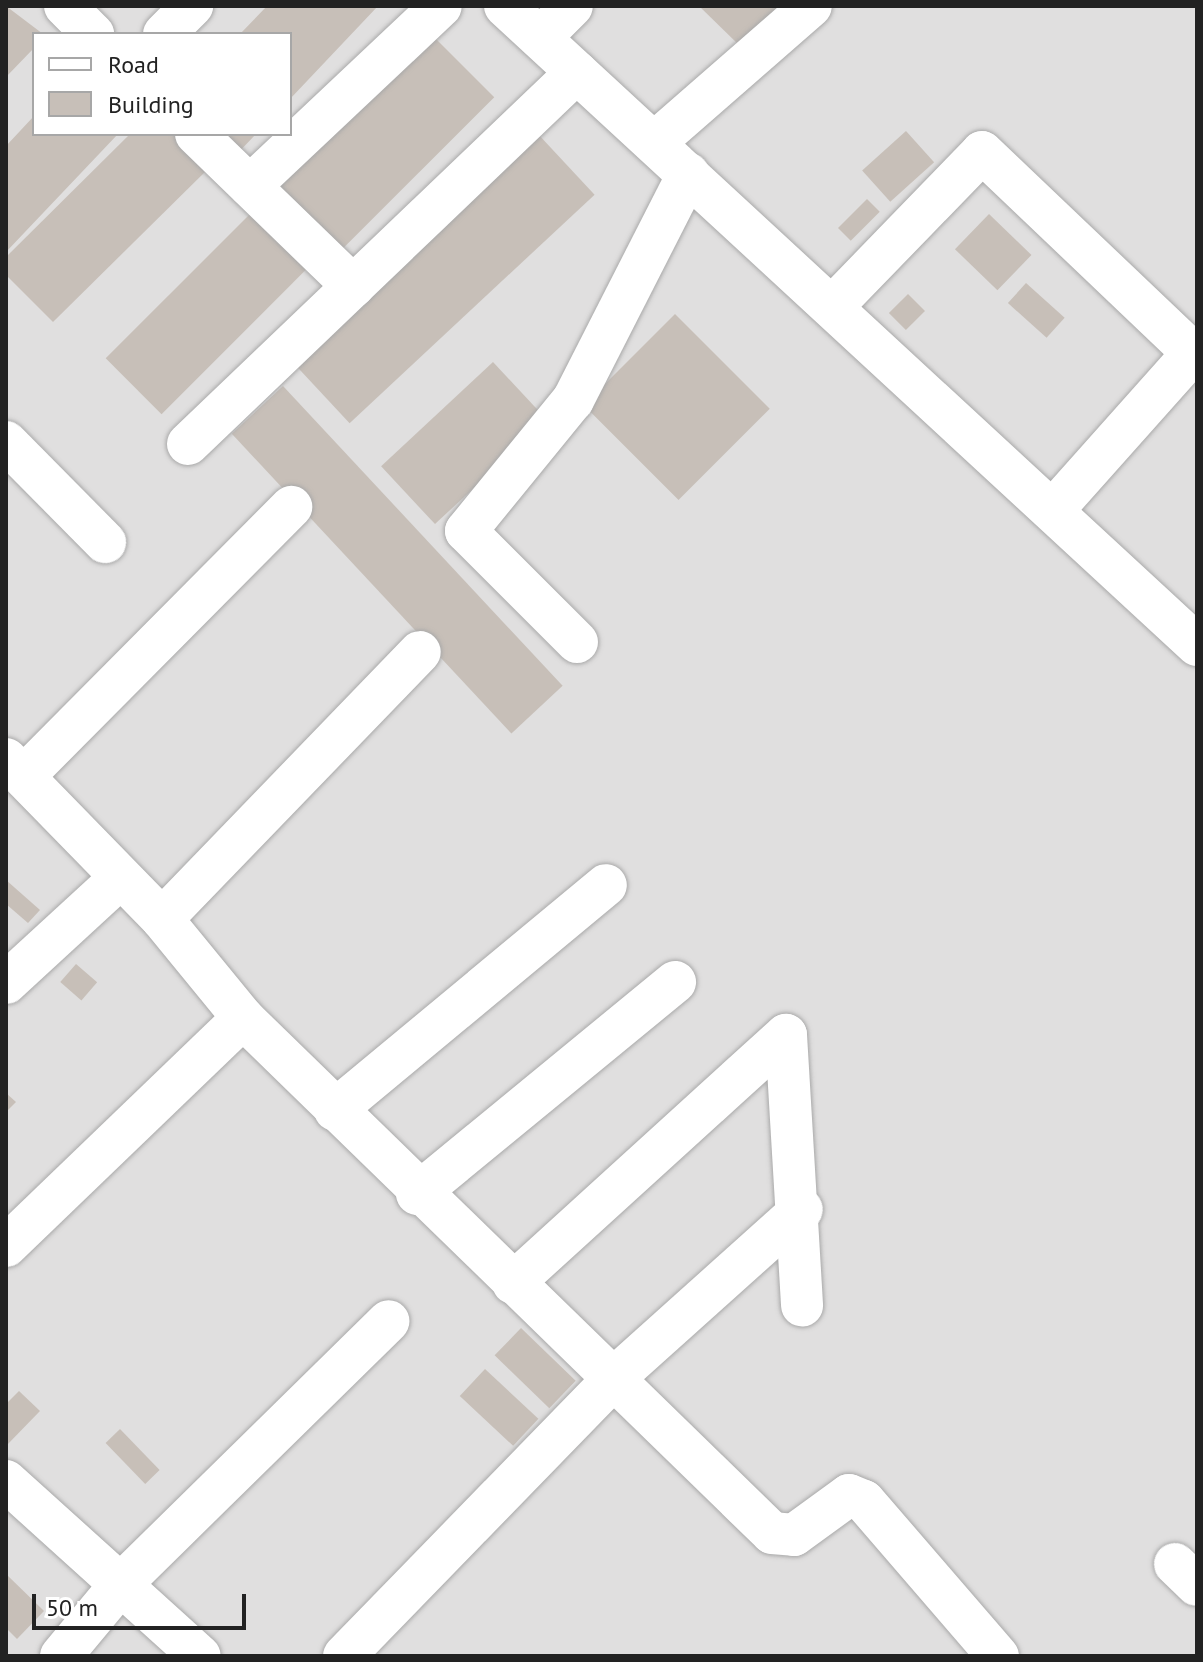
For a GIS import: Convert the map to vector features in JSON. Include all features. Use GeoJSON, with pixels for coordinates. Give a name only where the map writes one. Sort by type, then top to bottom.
{"type":"FeatureCollection","features":[{"type":"Feature","properties":{"kind":"street"},"geometry":{"type":"LineString","coordinates":[[65,6],[91,32]]}},
{"type":"Feature","properties":{"kind":"street"},"geometry":{"type":"LineString","coordinates":[[166,32],[192,6]]}},
{"type":"Feature","properties":{"kind":"street"},"geometry":{"type":"LineString","coordinates":[[250,186],[441,6]]}},
{"type":"Feature","properties":{"kind":"street"},"geometry":{"type":"LineString","coordinates":[[505,6],[1054,509],[1197,645]]}},
{"type":"Feature","properties":{"kind":"street"},"geometry":{"type":"LineString","coordinates":[[540,38],[572,6]]}},
{"type":"Feature","properties":{"kind":"street"},"geometry":{"type":"LineString","coordinates":[[654,143],[811,6]]}},
{"type":"Feature","properties":{"kind":"street"},"geometry":{"type":"LineString","coordinates":[[188,444],[577,72]]}},
{"type":"Feature","properties":{"kind":"street"},"geometry":{"type":"LineString","coordinates":[[198,136],[353,286]]}},
{"type":"Feature","properties":{"kind":"street"},"geometry":{"type":"LineString","coordinates":[[833,306],[982,152],[1193,353],[1054,509]]}},
{"type":"Feature","properties":{"kind":"street"},"geometry":{"type":"LineString","coordinates":[[577,642],[466,531],[573,400],[688,174]]}},
{"type":"Feature","properties":{"kind":"street"},"geometry":{"type":"LineString","coordinates":[[6,442],[105,542]]}},
{"type":"Feature","properties":{"kind":"street"},"geometry":{"type":"LineString","coordinates":[[291,507],[16,767],[162,919],[243,1018],[417,1194],[615,1377],[772,1533],[794,1535],[849,1495],[864,1501],[998,1656]]}},
{"type":"Feature","properties":{"kind":"street"},"geometry":{"type":"LineString","coordinates":[[162,919],[420,652]]}},
{"type":"Feature","properties":{"kind":"street"},"geometry":{"type":"LineString","coordinates":[[6,983],[120,878]]}},
{"type":"Feature","properties":{"kind":"street"},"geometry":{"type":"LineString","coordinates":[[335,1110],[606,885]]}},
{"type":"Feature","properties":{"kind":"street"},"geometry":{"type":"LineString","coordinates":[[417,1194],[675,982]]}},
{"type":"Feature","properties":{"kind":"street"},"geometry":{"type":"LineString","coordinates":[[6,1246],[243,1018]]}},
{"type":"Feature","properties":{"kind":"street"},"geometry":{"type":"LineString","coordinates":[[513,1283],[786,1035],[802,1209],[802,1306]]}},
{"type":"Feature","properties":{"kind":"street"},"geometry":{"type":"LineString","coordinates":[[344,1656],[615,1377],[802,1209]]}},
{"type":"Feature","properties":{"kind":"street"},"geometry":{"type":"LineString","coordinates":[[61,1656],[121,1584],[389,1321]]}},
{"type":"Feature","properties":{"kind":"street"},"geometry":{"type":"LineString","coordinates":[[6,1481],[200,1656]]}},
{"type":"Feature","properties":{"kind":"shaded area"},"geometry":{"type":"Polygon","coordinates":[[[6,6],[1197,6],[1197,1656],[6,1656],[6,6]]]}},
{"type":"Feature","properties":{"kind":"building"},"geometry":{"type":"Polygon","coordinates":[[[6,6],[40,32],[32,32],[32,50],[6,77],[6,6]]]}},
{"type":"Feature","properties":{"kind":"building"},"geometry":{"type":"Polygon","coordinates":[[[267,6],[378,6],[292,97],[292,32],[242,32],[267,6]]]}},
{"type":"Feature","properties":{"kind":"building"},"geometry":{"type":"Polygon","coordinates":[[[699,6],[781,6],[741,47],[699,6]]]}},
{"type":"Feature","properties":{"kind":"building"},"geometry":{"type":"Polygon","coordinates":[[[432,35],[494,97],[336,256],[274,193],[432,35]]]}},
{"type":"Feature","properties":{"kind":"building"},"geometry":{"type":"Polygon","coordinates":[[[32,118],[32,136],[116,136],[6,252],[6,146],[32,118]]]}},
{"type":"Feature","properties":{"kind":"building"},"geometry":{"type":"Polygon","coordinates":[[[906,131],[934,162],[890,202],[862,170],[906,131]]]}},
{"type":"Feature","properties":{"kind":"building"},"geometry":{"type":"Polygon","coordinates":[[[538,134],[595,195],[350,423],[293,362],[538,134]]]}},
{"type":"Feature","properties":{"kind":"building"},"geometry":{"type":"Polygon","coordinates":[[[128,136],[176,136],[209,168],[53,322],[6,275],[6,257],[128,136]]]}},
{"type":"Feature","properties":{"kind":"building"},"geometry":{"type":"Polygon","coordinates":[[[215,136],[254,136],[236,155],[215,136]]]}},
{"type":"Feature","properties":{"kind":"building"},"geometry":{"type":"Polygon","coordinates":[[[867,199],[880,212],[851,241],[838,228],[867,199]]]}},
{"type":"Feature","properties":{"kind":"building"},"geometry":{"type":"Polygon","coordinates":[[[257,207],[313,263],[162,414],[106,358],[257,207]]]}},
{"type":"Feature","properties":{"kind":"building"},"geometry":{"type":"Polygon","coordinates":[[[989,214],[1031,255],[997,290],[955,249],[989,214]]]}},
{"type":"Feature","properties":{"kind":"building"},"geometry":{"type":"Polygon","coordinates":[[[1026,283],[1065,318],[1047,338],[1008,303],[1026,283]]]}},
{"type":"Feature","properties":{"kind":"building"},"geometry":{"type":"Polygon","coordinates":[[[908,294],[925,311],[906,330],[889,313],[908,294]]]}},
{"type":"Feature","properties":{"kind":"building"},"geometry":{"type":"Polygon","coordinates":[[[675,314],[770,409],[679,500],[584,405],[675,314]]]}},
{"type":"Feature","properties":{"kind":"building"},"geometry":{"type":"Polygon","coordinates":[[[493,362],[547,420],[435,524],[381,466],[493,362]]]}},
{"type":"Feature","properties":{"kind":"building"},"geometry":{"type":"Polygon","coordinates":[[[283,386],[563,686],[511,734],[232,434],[283,386]]]}},
{"type":"Feature","properties":{"kind":"building"},"geometry":{"type":"Polygon","coordinates":[[[6,880],[40,910],[28,923],[6,904],[6,880]]]}},
{"type":"Feature","properties":{"kind":"building"},"geometry":{"type":"Polygon","coordinates":[[[76,964],[97,982],[81,1000],[60,982],[76,964]]]}},
{"type":"Feature","properties":{"kind":"building"},"geometry":{"type":"Polygon","coordinates":[[[6,1093],[16,1102],[6,1112],[6,1093]]]}},
{"type":"Feature","properties":{"kind":"building"},"geometry":{"type":"Polygon","coordinates":[[[521,1328],[576,1381],[549,1408],[495,1355],[521,1328]]]}},
{"type":"Feature","properties":{"kind":"building"},"geometry":{"type":"Polygon","coordinates":[[[485,1369],[538,1419],[513,1446],[460,1396],[485,1369]]]}},
{"type":"Feature","properties":{"kind":"building"},"geometry":{"type":"Polygon","coordinates":[[[19,1391],[40,1411],[6,1446],[6,1404],[19,1391]]]}},
{"type":"Feature","properties":{"kind":"building"},"geometry":{"type":"Polygon","coordinates":[[[120,1429],[160,1470],[145,1484],[106,1443],[120,1429]]]}},
{"type":"Feature","properties":{"kind":"building"},"geometry":{"type":"Polygon","coordinates":[[[6,1574],[44,1611],[17,1639],[6,1628],[6,1574]]]}}]}
